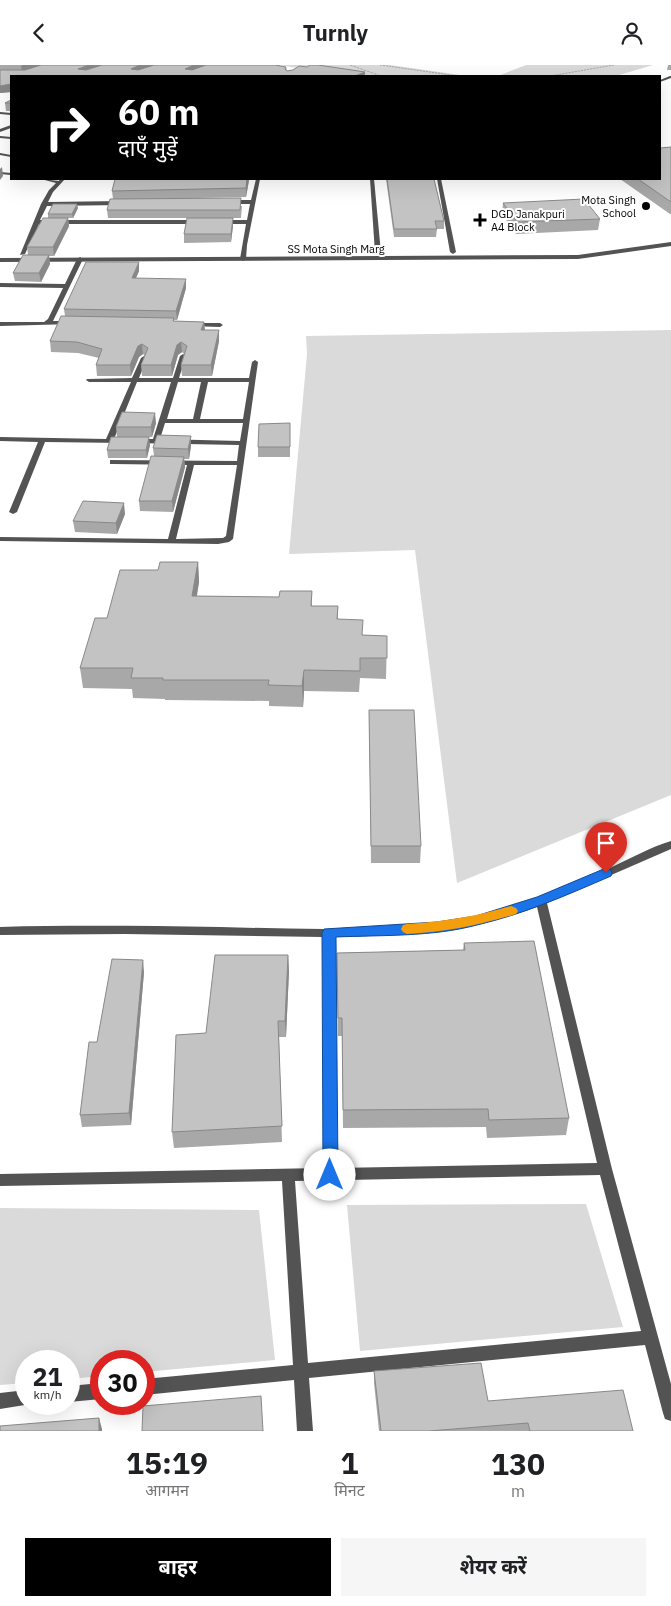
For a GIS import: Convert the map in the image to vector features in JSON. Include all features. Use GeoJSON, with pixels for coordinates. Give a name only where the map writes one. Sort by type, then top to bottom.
{"type":"FeatureCollection","features":[{"type":"Feature","properties":{"kind":"street"},"geometry":{"type":"LineString","coordinates":[[22,254],[44,204],[60,180]]}},
{"type":"Feature","properties":{"kind":"street"},"geometry":{"type":"LineString","coordinates":[[243,256],[258,180]]}},
{"type":"Feature","properties":{"kind":"street"},"geometry":{"type":"LineString","coordinates":[[372,180],[378,253]]}},
{"type":"Feature","properties":{"kind":"street"},"geometry":{"type":"LineString","coordinates":[[439,180],[453,253]]}},
{"type":"Feature","properties":{"kind":"street"},"geometry":{"type":"LineString","coordinates":[[223,202],[253,202]]}},
{"type":"Feature","properties":{"kind":"street"},"geometry":{"type":"LineString","coordinates":[[44,204],[126,203]]}},
{"type":"Feature","properties":{"kind":"street"},"geometry":{"type":"LineString","coordinates":[[36,222],[249,222]]}},
{"type":"Feature","properties":{"kind":"street","name":"SS Mota Singh Marg"},"geometry":{"type":"LineString","coordinates":[[0,259],[576,251],[671,238]]}},
{"type":"Feature","properties":{"kind":"street","name":"SS Mota Singh Marg"},"geometry":{"type":"LineString","coordinates":[[0,254],[578,257],[671,244]]}},
{"type":"Feature","properties":{"kind":"street"},"geometry":{"type":"LineString","coordinates":[[47,323],[80,259]]}},
{"type":"Feature","properties":{"kind":"street"},"geometry":{"type":"LineString","coordinates":[[0,285],[67,286]]}},
{"type":"Feature","properties":{"kind":"street"},"geometry":{"type":"LineString","coordinates":[[0,324],[77,323]]}},
{"type":"Feature","properties":{"kind":"street"},"geometry":{"type":"LineString","coordinates":[[185,325],[220,325]]}},
{"type":"Feature","properties":{"kind":"street"},"geometry":{"type":"LineString","coordinates":[[156,441],[183,356]]}},
{"type":"Feature","properties":{"kind":"street"},"geometry":{"type":"LineString","coordinates":[[109,441],[144,358]]}},
{"type":"Feature","properties":{"kind":"street"},"geometry":{"type":"LineString","coordinates":[[0,539],[171,542],[218,542],[226,540],[230,537],[254,361]]}},
{"type":"Feature","properties":{"kind":"street"},"geometry":{"type":"LineString","coordinates":[[89,379],[252,380]]}},
{"type":"Feature","properties":{"kind":"street"},"geometry":{"type":"LineString","coordinates":[[196,421],[205,380]]}},
{"type":"Feature","properties":{"kind":"street"},"geometry":{"type":"LineString","coordinates":[[163,421],[246,421]]}},
{"type":"Feature","properties":{"kind":"street"},"geometry":{"type":"LineString","coordinates":[[13,512],[42,439]]}},
{"type":"Feature","properties":{"kind":"street"},"geometry":{"type":"LineString","coordinates":[[1,441],[42,439],[243,443]]}},
{"type":"Feature","properties":{"kind":"street"},"geometry":{"type":"LineString","coordinates":[[113,462],[240,463]]}},
{"type":"Feature","properties":{"kind":"street"},"geometry":{"type":"LineString","coordinates":[[171,542],[191,462]]}},
{"type":"Feature","properties":{"kind":"street"},"geometry":{"type":"LineString","coordinates":[[0,931],[86,929],[329,933],[437,927],[476,921],[541,901],[671,845]]}},
{"type":"Feature","properties":{"kind":"street"},"geometry":{"type":"LineString","coordinates":[[541,901],[605,1169],[671,1413]]}},
{"type":"Feature","properties":{"kind":"street"},"geometry":{"type":"LineString","coordinates":[[329,933],[330,1175]]}},
{"type":"Feature","properties":{"kind":"street"},"geometry":{"type":"LineString","coordinates":[[0,1180],[605,1169]]}},
{"type":"Feature","properties":{"kind":"street"},"geometry":{"type":"LineString","coordinates":[[288,1174],[305,1431]]}},
{"type":"Feature","properties":{"kind":"street"},"geometry":{"type":"LineString","coordinates":[[155,1386],[651,1337]]}},
{"type":"Feature","properties":{"kind":"street"},"geometry":{"type":"LineString","coordinates":[[0,1401],[15,1399]]}},
{"type":"Feature","properties":{"kind":"path"},"geometry":{"type":"LineString","coordinates":[[350,65],[378,75]]}},
{"type":"Feature","properties":{"kind":"path"},"geometry":{"type":"LineString","coordinates":[[380,65],[451,75]]}},
{"type":"Feature","properties":{"kind":"path"},"geometry":{"type":"LineString","coordinates":[[556,75],[614,65]]}},
{"type":"Feature","properties":{"kind":"shaded area"},"geometry":{"type":"Polygon","coordinates":[[[278,65],[390,65],[460,75],[345,75],[278,65]]]}},
{"type":"Feature","properties":{"kind":"shaded area"},"geometry":{"type":"Polygon","coordinates":[[[526,65],[653,65],[619,75],[501,75],[526,65]]]}},
{"type":"Feature","properties":{"kind":"shaded area"},"geometry":{"type":"Polygon","coordinates":[[[671,330],[671,795],[457,883],[415,550],[289,554],[307,354],[306,336],[671,330]]]}},
{"type":"Feature","properties":{"kind":"shaded area"},"geometry":{"type":"Polygon","coordinates":[[[586,1204],[623,1327],[360,1351],[347,1205],[586,1204]]]}},
{"type":"Feature","properties":{"kind":"shaded area"},"geometry":{"type":"Polygon","coordinates":[[[0,1208],[259,1210],[275,1360],[155,1371],[155,1350],[90,1350],[90,1377],[80,1378],[80,1350],[15,1350],[15,1384],[0,1385],[0,1208]]]}},
{"type":"Feature","properties":{"kind":"building"},"geometry":{"type":"Polygon","coordinates":[[[41,65],[89,65],[78,69],[86,70],[102,65],[140,65],[131,69],[138,70],[154,65],[194,65],[185,69],[192,70],[206,65],[275,65],[286,67],[287,71],[299,66],[318,65],[365,72],[358,75],[10,75],[10,84],[0,86],[0,70],[25,70],[41,65]]]}},
{"type":"Feature","properties":{"kind":"building"},"geometry":{"type":"Polygon","coordinates":[[[671,147],[671,202],[639,180],[661,180],[661,148],[671,147]]]}},
{"type":"Feature","properties":{"kind":"building"},"geometry":{"type":"Polygon","coordinates":[[[115,180],[247,180],[246,188],[112,191],[115,180]]]}},
{"type":"Feature","properties":{"kind":"building"},"geometry":{"type":"Polygon","coordinates":[[[387,180],[434,180],[444,221],[435,221],[437,229],[394,229],[387,180]]]}},
{"type":"Feature","properties":{"kind":"building"},"geometry":{"type":"Polygon","coordinates":[[[241,198],[240,210],[107,210],[110,199],[241,198]]]}},
{"type":"Feature","properties":{"kind":"building"},"geometry":{"type":"Polygon","coordinates":[[[584,199],[600,219],[517,222],[503,203],[584,199]]]}},
{"type":"Feature","properties":{"kind":"building"},"geometry":{"type":"Polygon","coordinates":[[[53,204],[77,204],[72,214],[48,214],[53,204]]]}},
{"type":"Feature","properties":{"kind":"building"},"geometry":{"type":"Polygon","coordinates":[[[43,218],[68,218],[53,247],[27,247],[43,218]]]}},
{"type":"Feature","properties":{"kind":"building"},"geometry":{"type":"Polygon","coordinates":[[[187,218],[233,218],[231,234],[184,234],[187,218]]]}},
{"type":"Feature","properties":{"kind":"building"},"geometry":{"type":"Polygon","coordinates":[[[23,255],[49,255],[39,273],[13,273],[23,255]]]}},
{"type":"Feature","properties":{"kind":"building"},"geometry":{"type":"Polygon","coordinates":[[[86,262],[139,262],[132,278],[186,279],[176,311],[64,309],[86,262]]]}},
{"type":"Feature","properties":{"kind":"building"},"geometry":{"type":"Polygon","coordinates":[[[61,316],[174,318],[173,321],[204,322],[201,330],[219,330],[211,365],[181,365],[187,346],[181,342],[177,345],[171,365],[141,365],[148,348],[142,344],[138,346],[130,365],[96,365],[102,349],[77,342],[50,341],[61,316]]]}},
{"type":"Feature","properties":{"kind":"building"},"geometry":{"type":"Polygon","coordinates":[[[122,412],[155,413],[151,427],[116,427],[122,412]]]}},
{"type":"Feature","properties":{"kind":"building"},"geometry":{"type":"Polygon","coordinates":[[[290,423],[290,447],[258,447],[259,424],[290,423]]]}},
{"type":"Feature","properties":{"kind":"building"},"geometry":{"type":"Polygon","coordinates":[[[157,435],[191,436],[188,449],[153,448],[157,435]]]}},
{"type":"Feature","properties":{"kind":"building"},"geometry":{"type":"Polygon","coordinates":[[[111,437],[149,437],[146,450],[107,450],[111,437]]]}},
{"type":"Feature","properties":{"kind":"building"},"geometry":{"type":"Polygon","coordinates":[[[151,456],[184,457],[172,501],[139,501],[151,456]]]}},
{"type":"Feature","properties":{"kind":"building"},"geometry":{"type":"Polygon","coordinates":[[[83,501],[124,503],[116,523],[73,521],[83,501]]]}},
{"type":"Feature","properties":{"kind":"building"},"geometry":{"type":"Polygon","coordinates":[[[160,562],[198,562],[192,596],[279,597],[280,591],[312,591],[311,606],[338,606],[337,619],[363,620],[362,635],[387,636],[387,658],[360,658],[360,671],[304,670],[302,686],[268,685],[269,680],[163,680],[163,678],[131,678],[133,668],[80,668],[95,618],[107,618],[120,570],[158,570],[160,562]]]}},
{"type":"Feature","properties":{"kind":"building"},"geometry":{"type":"Polygon","coordinates":[[[369,710],[414,710],[421,846],[371,846],[369,710]]]}},
{"type":"Feature","properties":{"kind":"building"},"geometry":{"type":"Polygon","coordinates":[[[534,941],[569,1118],[489,1120],[488,1109],[343,1110],[342,1018],[338,1018],[337,953],[465,950],[464,943],[534,941]]]}},
{"type":"Feature","properties":{"kind":"building"},"geometry":{"type":"Polygon","coordinates":[[[215,955],[288,955],[285,1021],[278,1021],[282,1126],[172,1132],[176,1035],[206,1033],[215,955]]]}},
{"type":"Feature","properties":{"kind":"building"},"geometry":{"type":"Polygon","coordinates":[[[112,959],[143,960],[129,1113],[80,1115],[89,1042],[97,1042],[112,959]]]}},
{"type":"Feature","properties":{"kind":"building"},"geometry":{"type":"Polygon","coordinates":[[[481,1363],[488,1401],[623,1390],[633,1431],[530,1431],[528,1423],[429,1431],[381,1431],[374,1371],[481,1363]]]}},
{"type":"Feature","properties":{"kind":"building"},"geometry":{"type":"Polygon","coordinates":[[[261,1396],[263,1431],[142,1431],[143,1415],[155,1415],[155,1405],[261,1396]]]}},
{"type":"Feature","properties":{"kind":"building"},"geometry":{"type":"Polygon","coordinates":[[[99,1418],[99,1431],[0,1431],[0,1426],[99,1418]]]}},
{"type":"Feature","properties":{"kind":"slow traffic"},"geometry":{"type":"LineString","coordinates":[[407,929],[476,921],[511,911]]}},
{"type":"Feature","properties":{"kind":"place","name":"Mota Singh School"},"geometry":{"type":"Point","coordinates":[646,206]}},
{"type":"Feature","properties":{"kind":"place","name":"DGD Janakpuri A4 Block"},"geometry":{"type":"Point","coordinates":[480,220]}},
{"type":"Feature","properties":{"kind":"route"},"geometry":{"type":"LineString","coordinates":[[330,1175],[329,933],[437,927],[476,921],[541,901],[606,873]]}}]}
